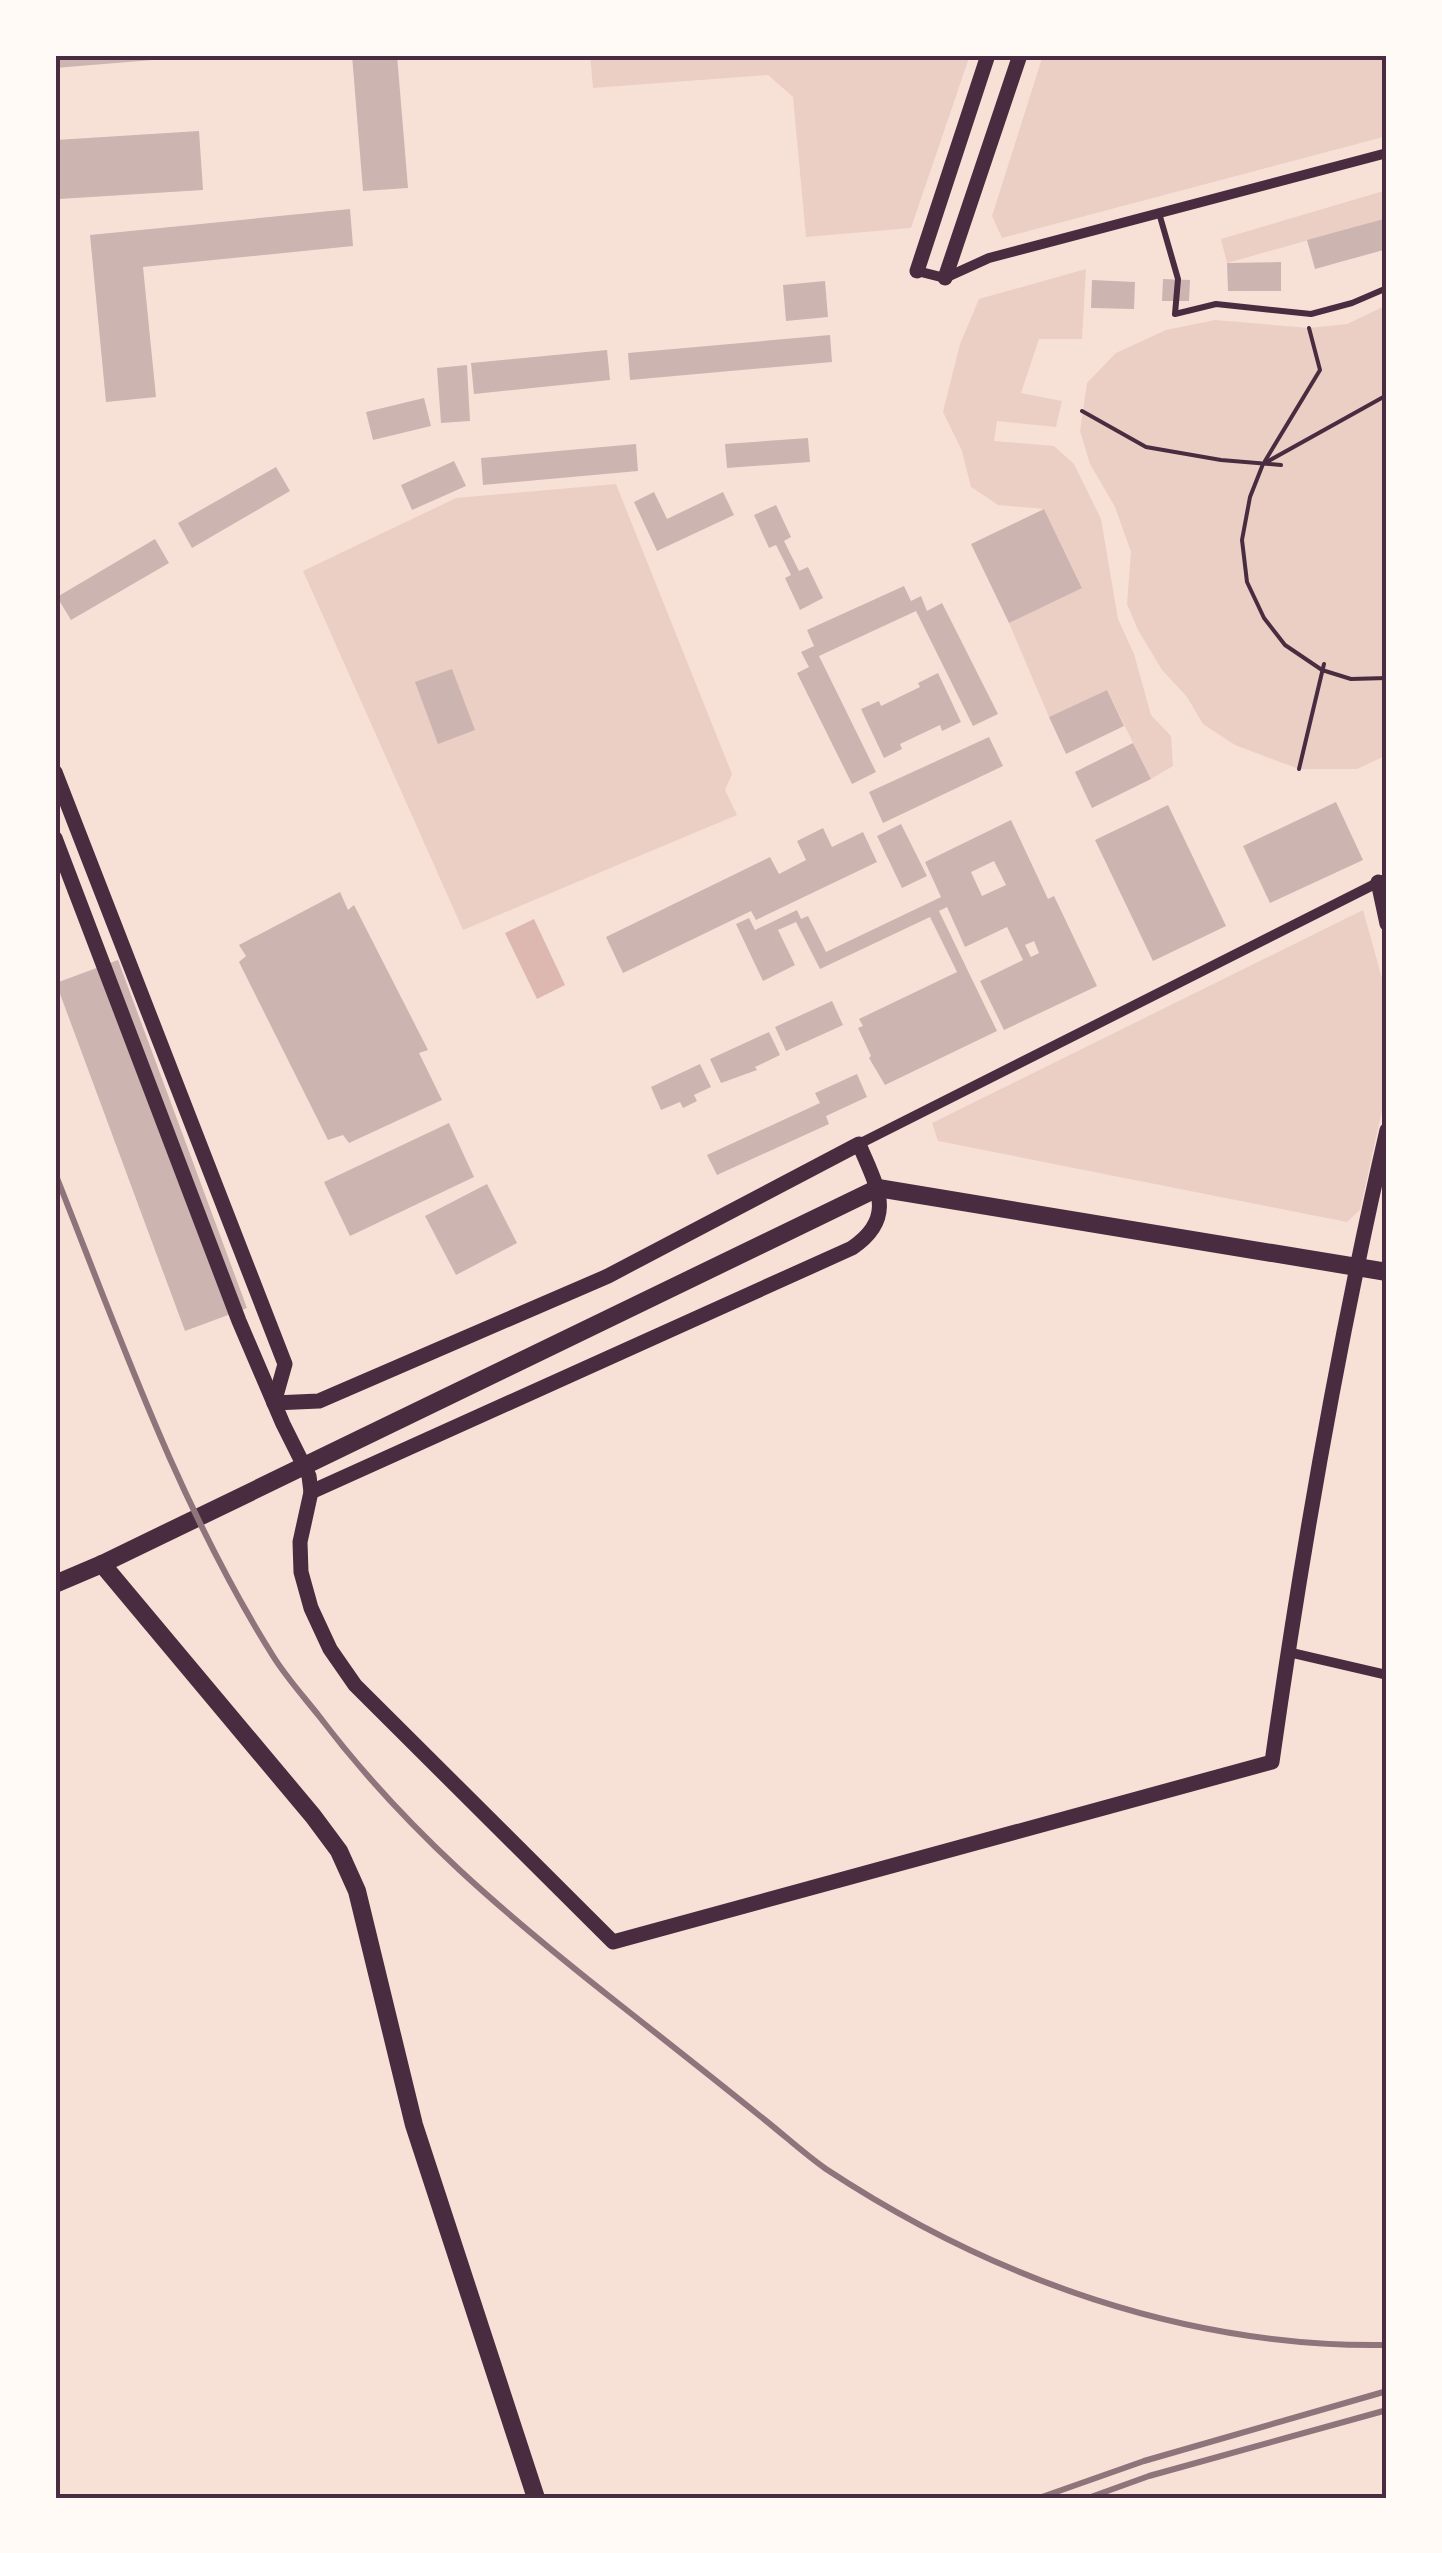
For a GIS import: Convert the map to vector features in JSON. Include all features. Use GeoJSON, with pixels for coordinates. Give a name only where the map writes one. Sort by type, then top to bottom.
{"type":"FeatureCollection","features":[{"type":"Feature","properties":{"kind":"main road"},"geometry":{"type":"LineString","coordinates":[[55,1584],[878,1188],[1387,1272]]}},
{"type":"Feature","properties":{"kind":"main road"},"geometry":{"type":"LineString","coordinates":[[102,1564],[339,1851],[357,1891],[414,2126],[536,2498]]}},
{"type":"Feature","properties":{"kind":"street"},"geometry":{"type":"LineString","coordinates":[[988,55],[917,271],[945,278],[990,258],[1387,153]]}},
{"type":"Feature","properties":{"kind":"street"},"geometry":{"type":"LineString","coordinates":[[945,278],[1020,55]]}},
{"type":"Feature","properties":{"kind":"street"},"geometry":{"type":"LineString","coordinates":[[55,772],[285,1364],[274,1404]]}},
{"type":"Feature","properties":{"kind":"street"},"geometry":{"type":"LineString","coordinates":[[55,838],[239,1321],[310,1484],[300,1542],[302,1572],[310,1608],[330,1649],[355,1685],[613,1942],[1272,1762],[1356,1265],[1387,1130]]}},
{"type":"Feature","properties":{"kind":"street"},"geometry":{"type":"LineString","coordinates":[[274,1404],[319,1401],[608,1276],[859,1144],[1383,880],[1387,924]]}},
{"type":"Feature","properties":{"kind":"street"},"geometry":{"type":"LineString","coordinates":[[310,1484],[852,1248],[868,1238],[880,1220],[878,1188],[859,1144]]}},
{"type":"Feature","properties":{"kind":"street"},"geometry":{"type":"LineString","coordinates":[[1288,1652],[1387,1675]]}},
{"type":"Feature","properties":{"kind":"lane"},"geometry":{"type":"LineString","coordinates":[[1159,213],[1178,279],[1175,314],[1216,304],[1311,314],[1352,304],[1387,288]]}},
{"type":"Feature","properties":{"kind":"path"},"geometry":{"type":"LineString","coordinates":[[1309,328],[1320,370],[1263,464],[1250,497],[1242,540],[1247,582],[1264,618],[1285,645],[1351,678],[1387,678]]}},
{"type":"Feature","properties":{"kind":"path"},"geometry":{"type":"LineString","coordinates":[[1263,464],[1387,395]]}},
{"type":"Feature","properties":{"kind":"path"},"geometry":{"type":"LineString","coordinates":[[1082,411],[1146,447],[1282,465]]}},
{"type":"Feature","properties":{"kind":"path"},"geometry":{"type":"LineString","coordinates":[[1300,769],[1323,667]]}},
{"type":"Feature","properties":{"kind":"shaded area"},"geometry":{"type":"Polygon","coordinates":[[[590,55],[970,55],[911,228],[806,237],[793,97],[768,75],[593,88],[590,55]]]}},
{"type":"Feature","properties":{"kind":"shaded area"},"geometry":{"type":"Polygon","coordinates":[[[1043,55],[1387,55],[1387,136],[1002,238],[992,216],[1043,55]]]}},
{"type":"Feature","properties":{"kind":"shaded area"},"geometry":{"type":"Polygon","coordinates":[[[1387,190],[1387,218],[1227,263],[1221,239],[1387,190]]]}},
{"type":"Feature","properties":{"kind":"shaded area"},"geometry":{"type":"Polygon","coordinates":[[[1086,269],[1082,339],[1039,339],[1021,393],[1062,401],[1056,427],[997,421],[994,441],[1054,446],[1074,464],[1101,519],[1118,619],[1134,654],[1151,715],[1171,736],[1173,766],[1151,779],[1107,690],[1049,717],[1009,623],[1082,587],[1044,509],[998,505],[971,487],[962,451],[943,412],[960,344],[979,299],[1086,269]]]}},
{"type":"Feature","properties":{"kind":"shaded area"},"geometry":{"type":"Polygon","coordinates":[[[1387,305],[1387,755],[1357,769],[1299,769],[1235,745],[1203,724],[1187,697],[1162,670],[1138,630],[1127,604],[1131,552],[1115,507],[1090,464],[1080,431],[1087,383],[1116,353],[1166,330],[1215,320],[1309,328],[1347,324],[1387,305]]]}},
{"type":"Feature","properties":{"kind":"shaded area"},"geometry":{"type":"Polygon","coordinates":[[[616,484],[732,774],[725,790],[737,815],[463,930],[303,571],[456,498],[616,484]]]}},
{"type":"Feature","properties":{"kind":"shaded area"},"geometry":{"type":"Polygon","coordinates":[[[1363,910],[1387,996],[1387,1088],[1360,1210],[1347,1222],[938,1141],[932,1123],[1363,910]]]}},
{"type":"Feature","properties":{"kind":"shaded area"},"geometry":{"type":"Polygon","coordinates":[[[534,919],[565,985],[537,999],[505,933],[534,919]]]}},
{"type":"Feature","properties":{"kind":"building"},"geometry":{"type":"Polygon","coordinates":[[[55,55],[177,55],[177,58],[55,68],[55,55]]]}},
{"type":"Feature","properties":{"kind":"building"},"geometry":{"type":"Polygon","coordinates":[[[352,55],[397,55],[408,188],[363,191],[352,55]]]}},
{"type":"Feature","properties":{"kind":"building"},"geometry":{"type":"Polygon","coordinates":[[[199,131],[203,190],[59,199],[56,140],[199,131]]]}},
{"type":"Feature","properties":{"kind":"building"},"geometry":{"type":"Polygon","coordinates":[[[350,209],[353,246],[143,267],[156,397],[106,402],[90,235],[350,209]]]}},
{"type":"Feature","properties":{"kind":"building"},"geometry":{"type":"Polygon","coordinates":[[[1387,218],[1387,249],[1315,269],[1307,240],[1387,218]]]}},
{"type":"Feature","properties":{"kind":"building"},"geometry":{"type":"Polygon","coordinates":[[[1281,262],[1281,291],[1228,291],[1227,263],[1281,262]]]}},
{"type":"Feature","properties":{"kind":"building"},"geometry":{"type":"Polygon","coordinates":[[[1163,279],[1190,280],[1189,301],[1162,301],[1163,279]]]}},
{"type":"Feature","properties":{"kind":"building"},"geometry":{"type":"Polygon","coordinates":[[[1092,280],[1135,282],[1134,309],[1091,308],[1092,280]]]}},
{"type":"Feature","properties":{"kind":"building"},"geometry":{"type":"Polygon","coordinates":[[[825,281],[828,317],[786,321],[783,285],[825,281]]]}},
{"type":"Feature","properties":{"kind":"building"},"geometry":{"type":"Polygon","coordinates":[[[830,335],[832,362],[630,380],[628,353],[830,335]]]}},
{"type":"Feature","properties":{"kind":"building"},"geometry":{"type":"Polygon","coordinates":[[[607,350],[610,380],[474,394],[471,363],[607,350]]]}},
{"type":"Feature","properties":{"kind":"building"},"geometry":{"type":"Polygon","coordinates":[[[467,365],[470,421],[441,423],[437,368],[467,365]]]}},
{"type":"Feature","properties":{"kind":"building"},"geometry":{"type":"Polygon","coordinates":[[[424,398],[431,426],[373,440],[366,412],[424,398]]]}},
{"type":"Feature","properties":{"kind":"building"},"geometry":{"type":"Polygon","coordinates":[[[808,438],[810,462],[727,468],[725,444],[808,438]]]}},
{"type":"Feature","properties":{"kind":"building"},"geometry":{"type":"Polygon","coordinates":[[[636,444],[638,471],[483,485],[481,458],[636,444]]]}},
{"type":"Feature","properties":{"kind":"building"},"geometry":{"type":"Polygon","coordinates":[[[454,461],[466,486],[412,510],[401,485],[454,461]]]}},
{"type":"Feature","properties":{"kind":"building"},"geometry":{"type":"Polygon","coordinates":[[[276,467],[290,491],[192,548],[178,523],[276,467]]]}},
{"type":"Feature","properties":{"kind":"building"},"geometry":{"type":"Polygon","coordinates":[[[654,492],[667,519],[723,492],[734,515],[657,551],[634,502],[654,492]]]}},
{"type":"Feature","properties":{"kind":"building"},"geometry":{"type":"Polygon","coordinates":[[[776,505],[791,537],[784,541],[799,571],[808,567],[823,598],[800,610],[785,578],[791,575],[776,545],[769,548],[754,515],[776,505]]]}},
{"type":"Feature","properties":{"kind":"building"},"geometry":{"type":"Polygon","coordinates":[[[1044,509],[1082,588],[1009,623],[971,544],[1044,509]]]}},
{"type":"Feature","properties":{"kind":"building"},"geometry":{"type":"Polygon","coordinates":[[[155,539],[169,563],[71,620],[57,597],[155,539]]]}},
{"type":"Feature","properties":{"kind":"building"},"geometry":{"type":"Polygon","coordinates":[[[904,586],[911,601],[921,596],[927,611],[942,603],[998,714],[973,726],[916,611],[819,656],[876,772],[852,784],[797,673],[809,667],[801,652],[814,646],[807,630],[904,586]]]}},
{"type":"Feature","properties":{"kind":"building"},"geometry":{"type":"Polygon","coordinates":[[[452,669],[475,730],[438,744],[415,682],[452,669]]]}},
{"type":"Feature","properties":{"kind":"building"},"geometry":{"type":"Polygon","coordinates":[[[938,673],[961,722],[942,731],[940,725],[900,744],[902,749],[884,758],[861,709],[879,701],[881,706],[920,687],[918,683],[938,673]]]}},
{"type":"Feature","properties":{"kind":"building"},"geometry":{"type":"Polygon","coordinates":[[[1107,690],[1124,726],[1066,754],[1049,717],[1107,690]]]}},
{"type":"Feature","properties":{"kind":"building"},"geometry":{"type":"Polygon","coordinates":[[[989,737],[1003,766],[883,823],[869,792],[989,737]]]}},
{"type":"Feature","properties":{"kind":"building"},"geometry":{"type":"Polygon","coordinates":[[[1133,743],[1151,779],[1092,808],[1075,772],[1133,743]]]}},
{"type":"Feature","properties":{"kind":"building"},"geometry":{"type":"Polygon","coordinates":[[[1336,802],[1363,860],[1270,903],[1243,846],[1336,802]]]}},
{"type":"Feature","properties":{"kind":"building"},"geometry":{"type":"Polygon","coordinates":[[[1168,805],[1226,926],[1153,961],[1095,840],[1168,805]]]}},
{"type":"Feature","properties":{"kind":"building"},"geometry":{"type":"Polygon","coordinates":[[[1011,820],[1048,899],[1054,896],[1097,986],[1004,1030],[980,981],[1023,960],[1007,927],[965,947],[947,907],[939,911],[997,1031],[885,1085],[869,1058],[858,1028],[863,1026],[859,1019],[957,972],[930,917],[820,969],[796,922],[778,930],[795,965],[763,981],[736,924],[749,918],[755,930],[797,910],[801,919],[808,916],[826,952],[941,897],[925,862],[1011,820]],[[994,861],[971,872],[982,896],[1006,885],[994,861]],[[1034,941],[1025,945],[1031,957],[1039,953],[1034,941]]]}},
{"type":"Feature","properties":{"kind":"building"},"geometry":{"type":"Polygon","coordinates":[[[901,824],[927,876],[902,888],[877,836],[901,824]]]}},
{"type":"Feature","properties":{"kind":"building"},"geometry":{"type":"Polygon","coordinates":[[[823,828],[832,847],[863,832],[877,862],[756,920],[751,911],[623,973],[606,937],[770,857],[779,874],[806,860],[797,841],[823,828]]]}},
{"type":"Feature","properties":{"kind":"building"},"geometry":{"type":"Polygon","coordinates":[[[340,892],[348,910],[354,905],[428,1050],[419,1053],[442,1100],[349,1143],[343,1135],[328,1140],[239,962],[246,956],[239,945],[340,892]]]}},
{"type":"Feature","properties":{"kind":"building"},"geometry":{"type":"Polygon","coordinates":[[[118,960],[247,1308],[185,1331],[56,983],[118,960]]]}},
{"type":"Feature","properties":{"kind":"building"},"geometry":{"type":"Polygon","coordinates":[[[832,1001],[843,1025],[786,1051],[775,1027],[832,1001]]]}},
{"type":"Feature","properties":{"kind":"building"},"geometry":{"type":"Polygon","coordinates":[[[769,1032],[780,1055],[755,1067],[757,1070],[721,1083],[710,1059],[769,1032]]]}},
{"type":"Feature","properties":{"kind":"building"},"geometry":{"type":"Polygon","coordinates":[[[700,1064],[711,1087],[694,1095],[697,1101],[683,1108],[680,1102],[661,1110],[651,1087],[700,1064]]]}},
{"type":"Feature","properties":{"kind":"building"},"geometry":{"type":"Polygon","coordinates":[[[857,1074],[867,1097],[826,1116],[829,1124],[717,1175],[707,1155],[820,1103],[815,1093],[857,1074]]]}},
{"type":"Feature","properties":{"kind":"building"},"geometry":{"type":"Polygon","coordinates":[[[449,1123],[474,1177],[350,1236],[324,1182],[449,1123]]]}},
{"type":"Feature","properties":{"kind":"building"},"geometry":{"type":"Polygon","coordinates":[[[487,1184],[517,1243],[456,1275],[425,1216],[487,1184]]]}},
{"type":"Feature","properties":{"kind":"railway"},"geometry":{"type":"LineString","coordinates":[[55,1173],[180,1480],[239,1599],[273,1656],[387,1797],[497,1904],[817,2163],[956,2243],[1024,2274],[1166,2320],[1312,2343],[1387,2345]]}},
{"type":"Feature","properties":{"kind":"railway"},"geometry":{"type":"LineString","coordinates":[[1039,2498],[1144,2461],[1387,2391]]}},
{"type":"Feature","properties":{"kind":"railway"},"geometry":{"type":"LineString","coordinates":[[1088,2498],[1149,2476],[1387,2410]]}}]}
